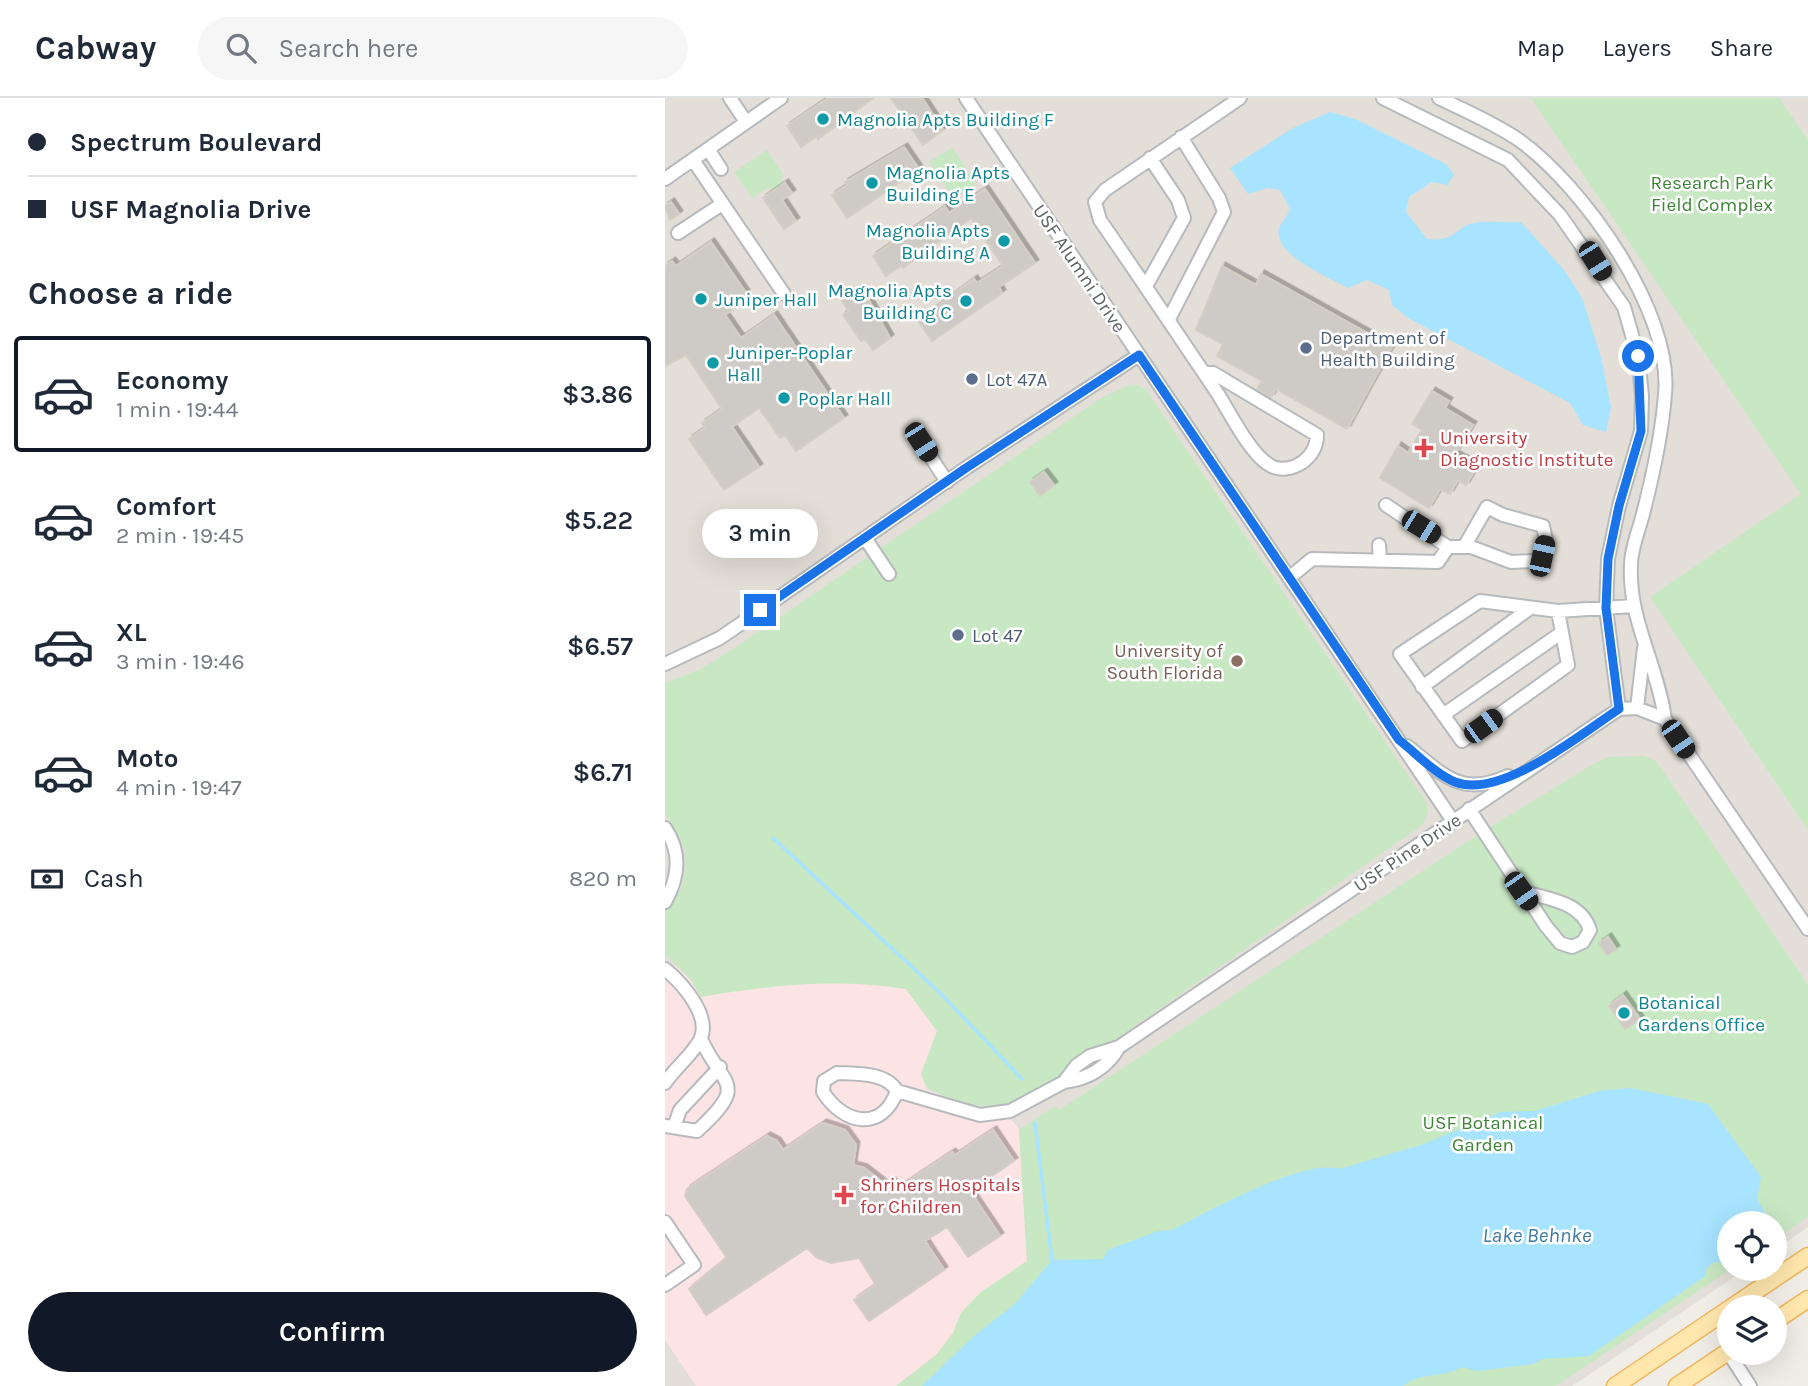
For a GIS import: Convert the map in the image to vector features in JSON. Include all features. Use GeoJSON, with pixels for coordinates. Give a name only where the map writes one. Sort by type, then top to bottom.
{"type":"FeatureCollection","features":[{"type":"Feature","properties":{"kind":"main road"},"geometry":{"type":"LineString","coordinates":[[1750,1295],[1808,1256]]}},
{"type":"Feature","properties":{"kind":"main road"},"geometry":{"type":"LineString","coordinates":[[1787,1313],[1808,1299]]}},
{"type":"Feature","properties":{"kind":"main road"},"geometry":{"type":"LineString","coordinates":[[1615,1386],[1717,1317]]}},
{"type":"Feature","properties":{"kind":"main road"},"geometry":{"type":"LineString","coordinates":[[1677,1386],[1717,1360]]}},
{"type":"Feature","properties":{"kind":"street"},"geometry":{"type":"LineString","coordinates":[[730,98],[746,122]]}},
{"type":"Feature","properties":{"kind":"street"},"geometry":{"type":"LineString","coordinates":[[665,178],[781,98]]}},
{"type":"Feature","properties":{"kind":"street","name":"USF Alumni Drive"},"geometry":{"type":"LineString","coordinates":[[966,98],[1453,821]]}},
{"type":"Feature","properties":{"kind":"street"},"geometry":{"type":"LineString","coordinates":[[1204,373],[1213,373],[1317,435],[1313,451],[1294,467],[1277,469],[1259,456],[1100,220],[1095,202],[1100,194],[1181,137],[1210,125],[1240,98]]}},
{"type":"Feature","properties":{"kind":"street"},"geometry":{"type":"LineString","coordinates":[[1383,98],[1508,160],[1533,184],[1595,261],[1624,307],[1638,356],[1642,396],[1641,431],[1619,506],[1608,559],[1606,608],[1619,709],[1637,708],[1665,719]]}},
{"type":"Feature","properties":{"kind":"street"},"geometry":{"type":"LineString","coordinates":[[1439,98],[1519,141],[1548,166],[1614,245],[1643,296],[1661,348],[1666,392],[1651,480],[1630,563],[1633,606],[1661,690],[1665,719],[1808,929]]}},
{"type":"Feature","properties":{"kind":"street"},"geometry":{"type":"LineString","coordinates":[[1168,319],[1224,212],[1219,198],[1181,137]]}},
{"type":"Feature","properties":{"kind":"street"},"geometry":{"type":"LineString","coordinates":[[708,149],[722,169]]}},
{"type":"Feature","properties":{"kind":"street"},"geometry":{"type":"LineString","coordinates":[[1146,286],[1184,218],[1178,200],[1150,158]]}},
{"type":"Feature","properties":{"kind":"street"},"geometry":{"type":"LineString","coordinates":[[693,160],[783,294]]}},
{"type":"Feature","properties":{"kind":"street"},"geometry":{"type":"LineString","coordinates":[[678,233],[722,204]]}},
{"type":"Feature","properties":{"kind":"street"},"geometry":{"type":"LineString","coordinates":[[1595,261],[1614,245]]}},
{"type":"Feature","properties":{"kind":"street"},"geometry":{"type":"LineString","coordinates":[[665,664],[720,638],[947,482],[1139,355]]}},
{"type":"Feature","properties":{"kind":"street"},"geometry":{"type":"LineString","coordinates":[[921,442],[947,482]]}},
{"type":"Feature","properties":{"kind":"street"},"geometry":{"type":"LineString","coordinates":[[1386,505],[1448,547],[1464,547],[1511,562],[1534,561],[1542,556],[1546,540],[1543,526],[1503,515],[1487,507],[1464,547]]}},
{"type":"Feature","properties":{"kind":"street"},"geometry":{"type":"LineString","coordinates":[[865,538],[889,574]]}},
{"type":"Feature","properties":{"kind":"street"},"geometry":{"type":"LineString","coordinates":[[1379,545],[1380,561]]}},
{"type":"Feature","properties":{"kind":"street"},"geometry":{"type":"LineString","coordinates":[[1289,578],[1312,559],[1438,562],[1448,547]]}},
{"type":"Feature","properties":{"kind":"street"},"geometry":{"type":"LineString","coordinates":[[1557,611],[1568,665],[1462,741],[1400,654],[1480,601],[1557,611],[1633,606]]}},
{"type":"Feature","properties":{"kind":"street"},"geometry":{"type":"LineString","coordinates":[[1422,687],[1529,609]]}},
{"type":"Feature","properties":{"kind":"street"},"geometry":{"type":"LineString","coordinates":[[1443,715],[1561,633]]}},
{"type":"Feature","properties":{"kind":"street"},"geometry":{"type":"LineString","coordinates":[[1637,708],[1644,641]]}},
{"type":"Feature","properties":{"kind":"street","name":"USF Pine Drive"},"geometry":{"type":"LineString","coordinates":[[897,1091],[887,1111],[870,1120],[855,1117],[831,1104],[823,1092],[824,1081],[837,1073],[866,1075],[893,1083],[897,1091],[980,1115],[1010,1111],[1064,1082],[1076,1066],[1090,1056],[1119,1046],[1619,709]]}},
{"type":"Feature","properties":{"kind":"street"},"geometry":{"type":"LineString","coordinates":[[1399,740],[1445,777],[1466,785],[1492,783],[1542,760]]}},
{"type":"Feature","properties":{"kind":"street"},"geometry":{"type":"LineString","coordinates":[[1469,809],[1521,891],[1560,943],[1571,947],[1583,942],[1590,930],[1588,922],[1569,904],[1521,891]]}},
{"type":"Feature","properties":{"kind":"street"},"geometry":{"type":"LineString","coordinates":[[665,828],[675,853],[678,870],[665,902]]}},
{"type":"Feature","properties":{"kind":"street"},"geometry":{"type":"LineString","coordinates":[[665,969],[695,1004],[706,1051],[720,1067],[727,1080],[723,1107],[697,1131],[670,1126],[680,1110],[720,1067]]}},
{"type":"Feature","properties":{"kind":"street"},"geometry":{"type":"LineString","coordinates":[[665,1083],[701,1038]]}},
{"type":"Feature","properties":{"kind":"street"},"geometry":{"type":"LineString","coordinates":[[665,1222],[694,1265],[665,1285]]}},
{"type":"Feature","properties":{"kind":"street"},"geometry":{"type":"LineString","coordinates":[[1737,1365],[1750,1386]]}},
{"type":"Feature","properties":{"kind":"shaded area","name":"University of South Florida"},"geometry":{"type":"Polygon","coordinates":[[[665,98],[1808,98],[1808,1227],[1787,1242],[1787,1211],[1717,1211],[1717,1281],[1728,1281],[1572,1386],[665,1386],[665,98]]]}},
{"type":"Feature","properties":{"kind":"shaded area","name":"Shriners Hospitals for Children"},"geometry":{"type":"Polygon","coordinates":[[[675,965],[690,979],[761,987],[796,982],[872,983],[906,989],[937,1031],[921,1074],[957,1101],[987,1108],[1013,1121],[1019,1130],[1027,1261],[981,1292],[961,1313],[953,1333],[936,1355],[896,1386],[696,1386],[665,1340],[665,976],[675,965]]]}},
{"type":"Feature","properties":{"kind":"green space","name":"Research Park Field Complex"},"geometry":{"type":"Polygon","coordinates":[[[1531,98],[1779,98],[1808,140],[1808,830],[1650,597],[1801,494],[1531,98]]]}},
{"type":"Feature","properties":{"kind":"green space"},"geometry":{"type":"Polygon","coordinates":[[[952,147],[976,184],[954,199],[929,162],[952,147]]]}},
{"type":"Feature","properties":{"kind":"green space"},"geometry":{"type":"Polygon","coordinates":[[[767,150],[784,176],[781,178],[784,183],[772,191],[768,187],[752,198],[734,172],[767,150]]]}},
{"type":"Feature","properties":{"kind":"green space"},"geometry":{"type":"Polygon","coordinates":[[[1137,385],[1146,390],[1426,802],[1428,813],[1422,825],[1036,1095],[1019,1101],[981,1106],[927,1089],[921,1074],[937,1031],[906,989],[854,984],[803,984],[701,997],[690,979],[665,954],[665,911],[683,885],[686,866],[684,846],[665,813],[665,683],[699,670],[730,651],[1103,397],[1127,386],[1137,385]]]}},
{"type":"Feature","properties":{"kind":"green space","name":"USF Botanical Garden"},"geometry":{"type":"Polygon","coordinates":[[[1644,756],[1657,762],[1808,985],[1808,1216],[1787,1231],[1787,1211],[1717,1211],[1717,1278],[1556,1386],[896,1386],[936,1355],[953,1333],[961,1313],[981,1292],[1027,1261],[1019,1130],[1055,1106],[1059,1110],[1482,832],[1609,757],[1644,756]]]}},
{"type":"Feature","properties":{"kind":"water"},"geometry":{"type":"Polygon","coordinates":[[[1330,112],[1355,119],[1446,164],[1454,175],[1447,185],[1432,182],[1409,197],[1406,212],[1427,239],[1450,236],[1474,223],[1521,222],[1564,270],[1582,298],[1601,357],[1611,407],[1606,432],[1583,425],[1570,403],[1408,318],[1392,305],[1389,290],[1367,280],[1348,288],[1305,265],[1285,248],[1279,238],[1279,228],[1290,209],[1280,190],[1268,188],[1248,194],[1230,168],[1293,128],[1330,112]]]}},
{"type":"Feature","properties":{"kind":"water","name":"Lake Behnke"},"geometry":{"type":"Polygon","coordinates":[[[1631,1088],[1708,1104],[1761,1177],[1757,1199],[1764,1211],[1717,1211],[1717,1262],[1706,1269],[1705,1276],[1589,1356],[1542,1359],[1533,1364],[1477,1371],[1462,1367],[1417,1379],[1403,1386],[922,1386],[975,1335],[1015,1304],[1052,1260],[1103,1259],[1108,1250],[1158,1231],[1172,1230],[1231,1200],[1303,1171],[1339,1169],[1421,1145],[1501,1112],[1535,1111],[1599,1091],[1631,1088]]]}},
{"type":"Feature","properties":{"kind":"building","name":"Magnolia Apts Building F"},"geometry":{"type":"Polygon","coordinates":[[[828,98],[873,98],[818,139],[817,136],[801,147],[787,126],[828,98]]]}},
{"type":"Feature","properties":{"kind":"building"},"geometry":{"type":"Polygon","coordinates":[[[891,98],[922,98],[943,130],[923,145],[891,98]]]}},
{"type":"Feature","properties":{"kind":"building","name":"Magnolia Apts Building E"},"geometry":{"type":"Polygon","coordinates":[[[904,147],[919,169],[847,218],[832,195],[847,185],[845,182],[904,147]]]}},
{"type":"Feature","properties":{"kind":"building"},"geometry":{"type":"Polygon","coordinates":[[[785,183],[792,193],[782,200],[796,221],[784,229],[763,198],[785,183]]]}},
{"type":"Feature","properties":{"kind":"building"},"geometry":{"type":"Polygon","coordinates":[[[985,189],[1035,263],[999,287],[1002,293],[932,341],[918,321],[974,279],[977,283],[1003,266],[971,218],[903,268],[902,265],[886,276],[873,256],[945,207],[949,213],[985,189]]]}},
{"type":"Feature","properties":{"kind":"building"},"geometry":{"type":"Polygon","coordinates":[[[671,202],[679,214],[670,220],[665,206],[671,202]]]}},
{"type":"Feature","properties":{"kind":"building"},"geometry":{"type":"Polygon","coordinates":[[[711,242],[746,293],[730,304],[733,309],[725,315],[741,338],[774,315],[844,418],[796,451],[785,435],[780,438],[759,408],[732,427],[759,467],[724,490],[689,439],[705,428],[702,423],[722,409],[686,355],[665,366],[665,266],[672,261],[676,266],[711,242]]]}},
{"type":"Feature","properties":{"kind":"building","name":"Department of Health Building"},"geometry":{"type":"Polygon","coordinates":[[[1222,266],[1256,285],[1261,274],[1392,347],[1347,429],[1276,389],[1271,397],[1257,389],[1262,381],[1217,356],[1223,344],[1196,330],[1222,266]]]}},
{"type":"Feature","properties":{"kind":"building"},"geometry":{"type":"Polygon","coordinates":[[[857,290],[865,301],[868,299],[890,338],[873,350],[865,339],[861,341],[843,315],[849,311],[842,301],[857,290]]]}},
{"type":"Feature","properties":{"kind":"building","name":"University Diagnostic Institute"},"geometry":{"type":"Polygon","coordinates":[[[1432,391],[1449,401],[1445,408],[1473,425],[1455,454],[1477,466],[1466,485],[1458,480],[1450,494],[1440,489],[1429,508],[1380,478],[1398,446],[1408,453],[1422,430],[1412,424],[1432,391]]]}},
{"type":"Feature","properties":{"kind":"building"},"geometry":{"type":"Polygon","coordinates":[[[1044,472],[1054,485],[1040,496],[1030,482],[1044,472]]]}},
{"type":"Feature","properties":{"kind":"building"},"geometry":{"type":"Polygon","coordinates":[[[1608,937],[1616,949],[1607,955],[1599,943],[1608,937]]]}},
{"type":"Feature","properties":{"kind":"building","name":"Botanical Gardens Office"},"geometry":{"type":"Polygon","coordinates":[[[1623,995],[1640,1019],[1625,1029],[1609,1006],[1623,995]]]}},
{"type":"Feature","properties":{"kind":"building"},"geometry":{"type":"Polygon","coordinates":[[[823,1123],[845,1130],[856,1145],[853,1165],[864,1168],[886,1185],[892,1181],[898,1188],[952,1152],[955,1155],[993,1130],[1014,1161],[970,1191],[1000,1236],[968,1257],[947,1227],[925,1241],[944,1270],[869,1321],[854,1300],[876,1285],[859,1258],[831,1263],[817,1258],[807,1248],[706,1315],[689,1289],[727,1258],[685,1196],[687,1189],[767,1136],[777,1141],[783,1150],[823,1123]]]}},
{"type":"Feature","properties":{"kind":"waterway"},"geometry":{"type":"LineString","coordinates":[[773,838],[940,993],[1022,1079]]}},
{"type":"Feature","properties":{"kind":"waterway"},"geometry":{"type":"LineString","coordinates":[[1035,1123],[1052,1260]]}},
{"type":"Feature","properties":{"kind":"place","name":"Magnolia Apts Building F"},"geometry":{"type":"Point","coordinates":[823,119]}},
{"type":"Feature","properties":{"kind":"place","name":"Magnolia Apts Building E"},"geometry":{"type":"Point","coordinates":[872,183]}},
{"type":"Feature","properties":{"kind":"place","name":"Magnolia Apts Building A"},"geometry":{"type":"Point","coordinates":[1004,241]}},
{"type":"Feature","properties":{"kind":"place","name":"Juniper Hall"},"geometry":{"type":"Point","coordinates":[701,299]}},
{"type":"Feature","properties":{"kind":"place","name":"Magnolia Apts Building C"},"geometry":{"type":"Point","coordinates":[966,301]}},
{"type":"Feature","properties":{"kind":"place","name":"Department of Health Building"},"geometry":{"type":"Point","coordinates":[1306,348]}},
{"type":"Feature","properties":{"kind":"place","name":"Juniper-Poplar Hall"},"geometry":{"type":"Point","coordinates":[713,363]}},
{"type":"Feature","properties":{"kind":"place","name":"Lot 47A"},"geometry":{"type":"Point","coordinates":[972,379]}},
{"type":"Feature","properties":{"kind":"place","name":"Poplar Hall"},"geometry":{"type":"Point","coordinates":[784,398]}},
{"type":"Feature","properties":{"kind":"place","name":"University Diagnostic Institute"},"geometry":{"type":"Point","coordinates":[1424,448]}},
{"type":"Feature","properties":{"kind":"place","name":"Lot 47"},"geometry":{"type":"Point","coordinates":[958,635]}},
{"type":"Feature","properties":{"kind":"place","name":"University of South Florida"},"geometry":{"type":"Point","coordinates":[1237,661]}},
{"type":"Feature","properties":{"kind":"place","name":"Botanical Gardens Office"},"geometry":{"type":"Point","coordinates":[1624,1013]}},
{"type":"Feature","properties":{"kind":"place","name":"Shriners Hospitals for Children"},"geometry":{"type":"Point","coordinates":[844,1195]}},
{"type":"Feature","properties":{"kind":"route"},"geometry":{"type":"LineString","coordinates":[[760,610],[966,468],[1139,355],[1399,740],[1445,777],[1475,786],[1492,783],[1542,760],[1619,709],[1606,608],[1608,559],[1619,506],[1641,431],[1642,396],[1638,356]]}}]}
